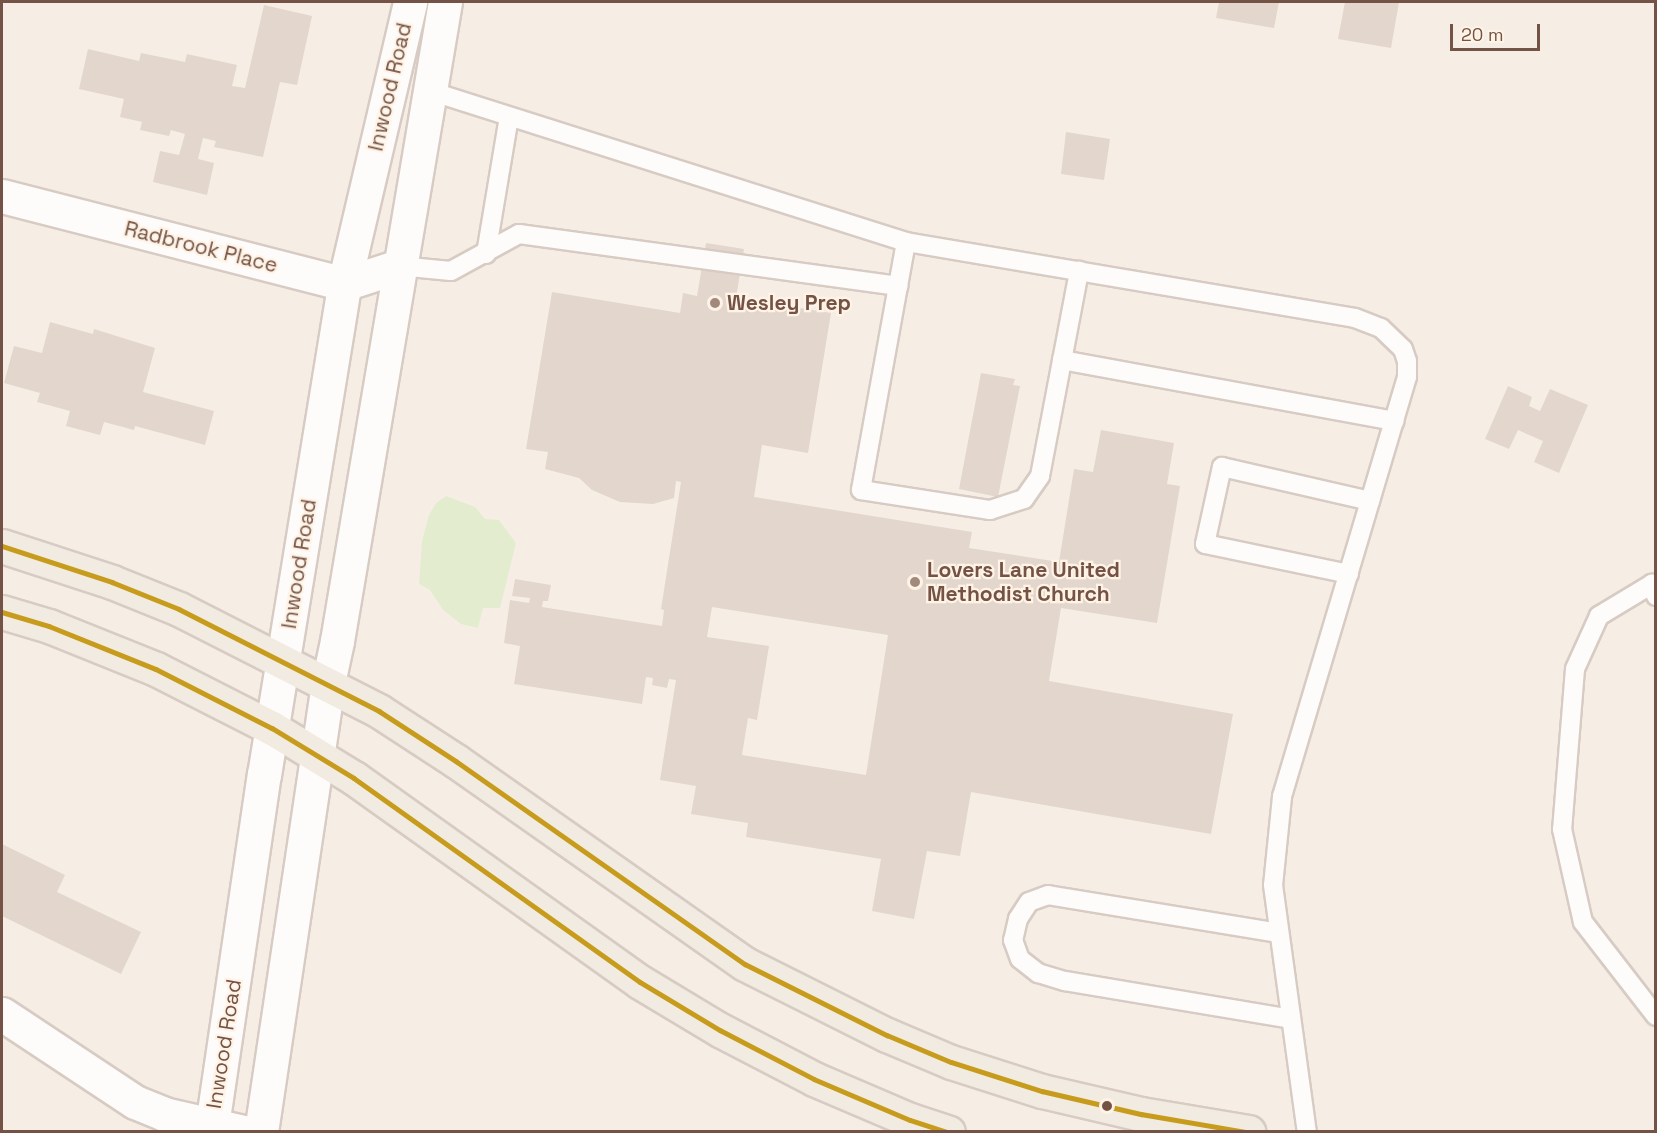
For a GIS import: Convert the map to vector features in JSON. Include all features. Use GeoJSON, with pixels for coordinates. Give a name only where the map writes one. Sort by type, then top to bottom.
{"type":"FeatureCollection","features":[{"type":"Feature","properties":{"kind":"main road","name":"Inwood Road"},"geometry":{"type":"LineString","coordinates":[[211,1129],[272,728],[344,284],[410,2]]}},
{"type":"Feature","properties":{"kind":"main road","name":"Inwood Road"},"geometry":{"type":"LineString","coordinates":[[261,1131],[328,683],[445,2]]}},
{"type":"Feature","properties":{"kind":"main road","name":"Radbrook Place"},"geometry":{"type":"LineString","coordinates":[[2,196],[344,284]]}},
{"type":"Feature","properties":{"kind":"main road"},"geometry":{"type":"LineString","coordinates":[[344,284],[399,266]]}},
{"type":"Feature","properties":{"kind":"main road"},"geometry":{"type":"LineString","coordinates":[[2,546],[131,590],[179,609],[379,711],[456,761],[745,964],[887,1035],[951,1062],[1042,1091],[1141,1114],[1249,1131]]}},
{"type":"Feature","properties":{"kind":"main road"},"geometry":{"type":"LineString","coordinates":[[2,612],[49,626],[156,669],[272,728],[317,754],[640,982],[690,1012],[814,1079],[910,1120],[948,1131]]}},
{"type":"Feature","properties":{"kind":"main road"},"geometry":{"type":"LineString","coordinates":[[2,1014],[135,1102],[211,1129],[244,1131]]}},
{"type":"Feature","properties":{"kind":"lane"},"geometry":{"type":"LineString","coordinates":[[429,91],[906,242],[1355,318],[1381,328],[1403,349],[1407,360],[1407,377],[1282,797],[1273,885],[1306,1131]]}},
{"type":"Feature","properties":{"kind":"lane"},"geometry":{"type":"LineString","coordinates":[[486,254],[509,117]]}},
{"type":"Feature","properties":{"kind":"lane"},"geometry":{"type":"LineString","coordinates":[[399,266],[451,271],[519,234],[898,286]]}},
{"type":"Feature","properties":{"kind":"lane"},"geometry":{"type":"LineString","coordinates":[[906,242],[861,490],[990,510],[1024,499],[1040,476],[1079,271]]}},
{"type":"Feature","properties":{"kind":"lane"},"geometry":{"type":"LineString","coordinates":[[1062,360],[1394,421]]}},
{"type":"Feature","properties":{"kind":"lane"},"geometry":{"type":"LineString","coordinates":[[1348,574],[1205,544],[1222,467],[1370,501]]}},
{"type":"Feature","properties":{"kind":"lane"},"geometry":{"type":"LineString","coordinates":[[1656,596],[1652,585],[1599,616],[1575,669],[1562,829],[1583,922],[1656,1016]]}},
{"type":"Feature","properties":{"kind":"lane"},"geometry":{"type":"LineString","coordinates":[[1280,933],[1048,895],[1029,902],[1018,919],[1013,940],[1020,959],[1038,973],[1291,1019]]}},
{"type":"Feature","properties":{"kind":"green space"},"geometry":{"type":"Polygon","coordinates":[[[446,496],[475,507],[485,519],[499,520],[516,543],[500,608],[483,608],[478,628],[461,624],[443,610],[430,590],[419,584],[422,541],[429,515],[436,503],[446,496]]]}},
{"type":"Feature","properties":{"kind":"building"},"geometry":{"type":"Polygon","coordinates":[[[1219,2],[1279,2],[1274,28],[1216,18],[1219,2]]]}},
{"type":"Feature","properties":{"kind":"building"},"geometry":{"type":"Polygon","coordinates":[[[1345,2],[1399,2],[1391,48],[1338,39],[1345,2]]]}},
{"type":"Feature","properties":{"kind":"building"},"geometry":{"type":"Polygon","coordinates":[[[264,5],[312,16],[297,85],[280,82],[263,157],[214,147],[216,141],[203,138],[198,159],[214,163],[207,195],[153,182],[160,151],[179,155],[185,134],[171,130],[169,136],[140,130],[142,122],[120,117],[124,99],[79,89],[88,49],[139,61],[141,53],[185,62],[187,54],[237,65],[232,86],[245,88],[264,5]]]}},
{"type":"Feature","properties":{"kind":"building"},"geometry":{"type":"Polygon","coordinates":[[[1066,132],[1110,139],[1104,180],[1061,174],[1066,132]]]}},
{"type":"Feature","properties":{"kind":"building","name":"Lovers Lane United Methodist Church"},"geometry":{"type":"Polygon","coordinates":[[[706,243],[744,249],[736,298],[831,313],[808,453],[762,445],[754,497],[972,532],[969,548],[1059,562],[1074,469],[1093,472],[1101,430],[1174,443],[1167,484],[1180,486],[1157,623],[1061,608],[1049,681],[1233,714],[1211,834],[971,792],[960,856],[927,851],[914,919],[872,911],[881,859],[746,837],[748,823],[691,814],[696,786],[660,780],[676,680],[669,679],[667,688],[652,685],[653,678],[646,677],[642,704],[514,684],[520,646],[504,643],[510,600],[529,603],[530,598],[512,596],[515,579],[551,585],[548,601],[543,601],[542,607],[662,626],[664,610],[661,609],[681,482],[676,481],[674,498],[653,504],[620,502],[592,490],[579,478],[545,469],[548,452],[526,449],[552,292],[680,313],[683,293],[697,296],[706,243]],[[712,607],[707,637],[769,646],[757,720],[748,718],[742,755],[866,775],[888,635],[712,607]]]}},
{"type":"Feature","properties":{"kind":"building"},"geometry":{"type":"Polygon","coordinates":[[[50,322],[93,334],[94,329],[155,348],[143,392],[214,411],[205,445],[135,426],[134,430],[104,422],[100,435],[66,426],[70,411],[37,402],[40,393],[4,383],[14,346],[42,353],[50,322]]]}},
{"type":"Feature","properties":{"kind":"building"},"geometry":{"type":"Polygon","coordinates":[[[981,373],[1015,379],[1013,385],[1020,386],[998,497],[959,489],[981,373]]]}},
{"type":"Feature","properties":{"kind":"building"},"geometry":{"type":"Polygon","coordinates":[[[1508,386],[1532,397],[1529,406],[1540,411],[1550,389],[1588,405],[1559,473],[1534,462],[1543,441],[1518,430],[1509,449],[1485,439],[1508,386]]]}},
{"type":"Feature","properties":{"kind":"building"},"geometry":{"type":"Polygon","coordinates":[[[2,844],[65,875],[57,892],[141,932],[121,974],[2,916],[2,844]]]}},
{"type":"Feature","properties":{"kind":"transit line","name":"20"},"geometry":{"type":"LineString","coordinates":[[2,546],[112,582],[179,609],[379,711],[456,761],[745,964],[887,1035],[951,1062],[1042,1091],[1141,1114],[1246,1132]]}},
{"type":"Feature","properties":{"kind":"transit line","name":"20"},"geometry":{"type":"LineString","coordinates":[[2,612],[49,626],[156,669],[272,728],[354,778],[640,982],[720,1030],[814,1079],[910,1120],[946,1132]]}},
{"type":"Feature","properties":{"kind":"place","name":"Wesley Prep"},"geometry":{"type":"Point","coordinates":[715,303]}},
{"type":"Feature","properties":{"kind":"place","name":"Lovers Lane United Methodist Church"},"geometry":{"type":"Point","coordinates":[915,582]}}]}
